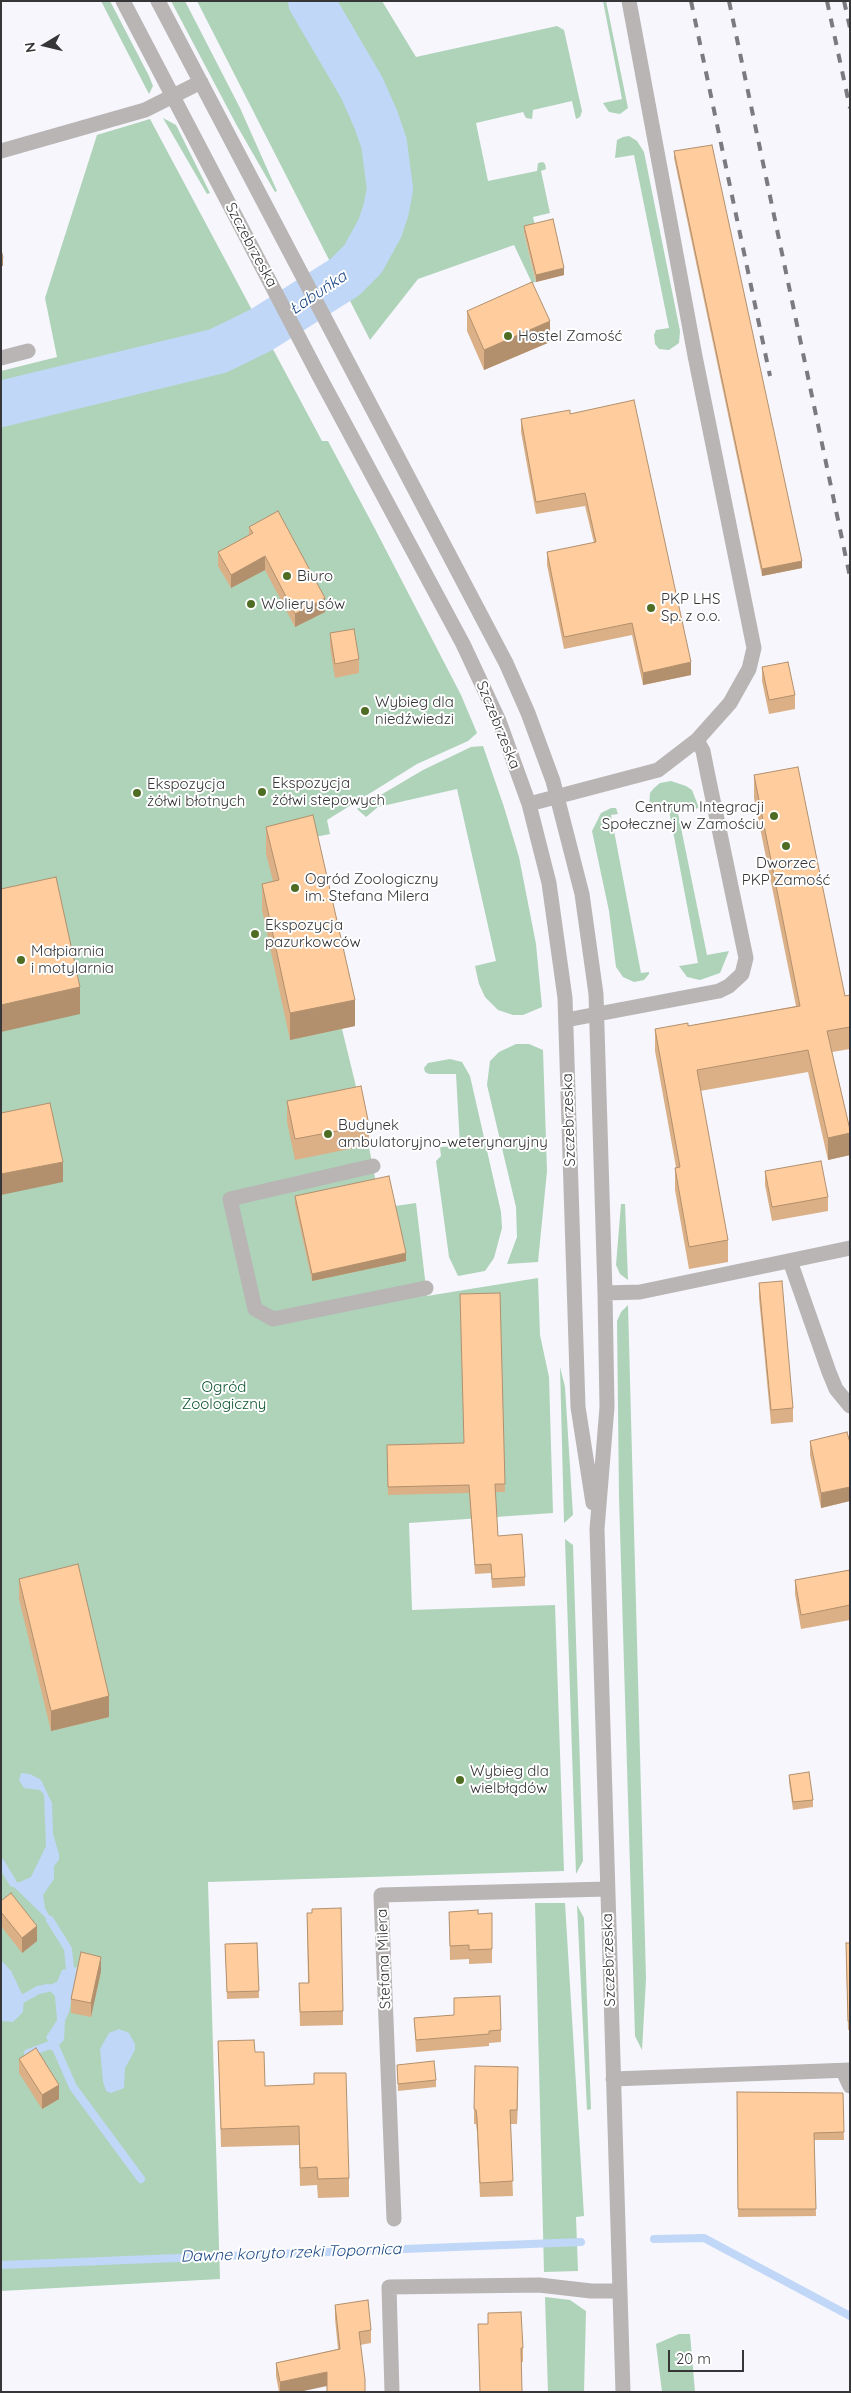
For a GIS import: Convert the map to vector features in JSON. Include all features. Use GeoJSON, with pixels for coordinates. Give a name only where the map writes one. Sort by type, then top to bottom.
{"type":"FeatureCollection","features":[{"type":"Feature","properties":{"kind":"street","name":"Szczebrzeska"},"geometry":{"type":"LineString","coordinates":[[123,1],[318,374],[475,668],[499,721],[529,804],[553,905],[560,952],[566,1020],[578,1407],[597,1529]]}},
{"type":"Feature","properties":{"kind":"street","name":"Szczebrzeska"},"geometry":{"type":"LineString","coordinates":[[158,1],[506,663],[536,733],[558,796],[578,870],[594,973],[605,1293],[607,1407],[597,1529],[623,2392]]}},
{"type":"Feature","properties":{"kind":"street"},"geometry":{"type":"LineString","coordinates":[[529,804],[658,770],[697,740],[730,703],[749,669],[754,648],[694,356],[628,1]]}},
{"type":"Feature","properties":{"kind":"street"},"geometry":{"type":"LineString","coordinates":[[1,151],[145,110],[201,82]]}},
{"type":"Feature","properties":{"kind":"street"},"geometry":{"type":"LineString","coordinates":[[1,358],[28,351]]}},
{"type":"Feature","properties":{"kind":"street"},"geometry":{"type":"LineString","coordinates":[[566,1020],[719,991],[736,980],[745,966],[746,958],[726,857],[703,751],[697,740]]}},
{"type":"Feature","properties":{"kind":"street"},"geometry":{"type":"LineString","coordinates":[[373,1166],[230,1199],[255,1309],[273,1319],[426,1288]]}},
{"type":"Feature","properties":{"kind":"street"},"geometry":{"type":"LineString","coordinates":[[605,1293],[640,1292],[850,1248]]}},
{"type":"Feature","properties":{"kind":"street"},"geometry":{"type":"LineString","coordinates":[[790,1261],[836,1389],[850,1406]]}},
{"type":"Feature","properties":{"kind":"street","name":"Stefana Milera"},"geometry":{"type":"LineString","coordinates":[[394,2219],[381,1895],[607,1888]]}},
{"type":"Feature","properties":{"kind":"street"},"geometry":{"type":"LineString","coordinates":[[613,2079],[847,2070],[850,2086]]}},
{"type":"Feature","properties":{"kind":"street"},"geometry":{"type":"LineString","coordinates":[[392,2392],[389,2287],[539,2285],[591,2291],[620,2291]]}},
{"type":"Feature","properties":{"kind":"green space"},"geometry":{"type":"Polygon","coordinates":[[[101,1],[110,1],[149,76],[153,86],[149,94],[101,1]]]}},
{"type":"Feature","properties":{"kind":"green space"},"geometry":{"type":"Polygon","coordinates":[[[171,1],[185,1],[240,108],[277,191],[275,192],[236,124],[171,1]]]}},
{"type":"Feature","properties":{"kind":"green space"},"geometry":{"type":"Polygon","coordinates":[[[197,1],[382,1],[416,57],[557,26],[564,30],[582,111],[580,117],[576,119],[572,101],[533,110],[532,119],[526,118],[523,112],[476,123],[488,181],[537,171],[538,163],[543,162],[545,164],[546,169],[541,171],[550,213],[533,217],[536,230],[524,233],[536,282],[532,283],[514,245],[418,279],[370,340],[197,1]]]}},
{"type":"Feature","properties":{"kind":"green space"},"geometry":{"type":"Polygon","coordinates":[[[603,1],[606,1],[628,108],[620,114],[609,112],[603,103],[622,99],[603,1]]]}},
{"type":"Feature","properties":{"kind":"green space"},"geometry":{"type":"Polygon","coordinates":[[[163,118],[176,125],[210,193],[207,194],[163,118]]]}},
{"type":"Feature","properties":{"kind":"green space","name":"Ogród Zoologiczny"},"geometry":{"type":"Polygon","coordinates":[[[150,119],[322,441],[328,441],[374,527],[461,695],[477,733],[468,741],[417,764],[327,820],[330,834],[315,837],[342,1029],[361,1107],[381,1208],[416,1203],[427,1296],[538,1278],[540,1335],[549,1377],[553,1513],[409,1523],[412,1610],[555,1605],[564,1871],[208,1882],[220,2279],[1,2291],[1,371],[57,357],[45,298],[97,135],[150,119]]]}},
{"type":"Feature","properties":{"kind":"green space"},"geometry":{"type":"Polygon","coordinates":[[[629,136],[637,141],[644,152],[680,331],[679,343],[669,350],[659,349],[655,344],[654,335],[656,330],[669,328],[634,155],[615,158],[617,140],[629,136]]]}},
{"type":"Feature","properties":{"kind":"green space"},"geometry":{"type":"Polygon","coordinates":[[[483,746],[519,857],[536,944],[542,1007],[523,1015],[513,1015],[498,1010],[485,997],[479,984],[475,966],[496,961],[457,789],[378,807],[366,817],[357,809],[423,770],[471,747],[483,746]]]}},
{"type":"Feature","properties":{"kind":"green space"},"geometry":{"type":"Polygon","coordinates":[[[671,781],[692,790],[699,808],[678,813],[707,955],[729,951],[720,973],[700,980],[687,977],[679,966],[698,963],[668,805],[649,808],[650,793],[654,788],[660,783],[671,781]]]}},
{"type":"Feature","properties":{"kind":"green space"},"geometry":{"type":"Polygon","coordinates":[[[611,808],[616,808],[618,814],[611,815],[641,973],[649,972],[644,980],[634,982],[623,977],[616,967],[609,911],[592,831],[601,813],[611,808]]]}},
{"type":"Feature","properties":{"kind":"green space"},"geometry":{"type":"Polygon","coordinates":[[[516,1044],[529,1044],[543,1050],[547,1171],[538,1262],[507,1264],[517,1237],[516,1207],[487,1085],[490,1061],[499,1052],[516,1044]]]}},
{"type":"Feature","properties":{"kind":"green space"},"geometry":{"type":"Polygon","coordinates":[[[450,1059],[462,1062],[470,1076],[501,1212],[502,1228],[494,1258],[485,1271],[458,1276],[449,1257],[436,1161],[441,1156],[440,1147],[460,1146],[456,1074],[429,1074],[425,1072],[424,1068],[428,1063],[450,1059]]]}},
{"type":"Feature","properties":{"kind":"green space"},"geometry":{"type":"Polygon","coordinates":[[[621,1204],[625,1204],[628,1280],[620,1274],[616,1265],[621,1204]]]}},
{"type":"Feature","properties":{"kind":"green space"},"geometry":{"type":"Polygon","coordinates":[[[628,1305],[646,1979],[642,2050],[635,2036],[619,1496],[617,1321],[621,1312],[628,1305]]]}},
{"type":"Feature","properties":{"kind":"green space"},"geometry":{"type":"Polygon","coordinates":[[[560,1367],[565,1387],[573,1515],[564,1523],[560,1367]]]}},
{"type":"Feature","properties":{"kind":"green space"},"geometry":{"type":"Polygon","coordinates":[[[565,1539],[573,1545],[583,1861],[576,1874],[565,1539]]]}},
{"type":"Feature","properties":{"kind":"green space"},"geometry":{"type":"Polygon","coordinates":[[[535,1903],[565,1903],[584,2216],[576,2217],[578,2271],[544,2272],[535,1903]]]}},
{"type":"Feature","properties":{"kind":"green space"},"geometry":{"type":"Polygon","coordinates":[[[577,1905],[584,1918],[591,2109],[587,2110],[577,1905]]]}},
{"type":"Feature","properties":{"kind":"green space"},"geometry":{"type":"Polygon","coordinates":[[[545,2297],[570,2300],[586,2311],[584,2392],[548,2392],[545,2297]]]}},
{"type":"Feature","properties":{"kind":"green space"},"geometry":{"type":"Polygon","coordinates":[[[679,2334],[690,2334],[695,2392],[662,2392],[656,2344],[679,2334]]]}},
{"type":"Feature","properties":{"kind":"water"},"geometry":{"type":"Polygon","coordinates":[[[21,1773],[30,1774],[41,1780],[52,1803],[53,1834],[59,1860],[54,1866],[54,1879],[43,1895],[45,1908],[51,1919],[49,1921],[13,1886],[13,1883],[31,1877],[46,1846],[44,1795],[40,1790],[24,1788],[19,1780],[21,1773]]]}},
{"type":"Feature","properties":{"kind":"water"},"geometry":{"type":"Polygon","coordinates":[[[1,1960],[11,1971],[24,1998],[23,2012],[13,2022],[1,2021],[1,1960]]]}},
{"type":"Feature","properties":{"kind":"water"},"geometry":{"type":"Polygon","coordinates":[[[77,1967],[69,2012],[65,2021],[64,2040],[56,2048],[50,2045],[46,2037],[57,2020],[55,1996],[48,1989],[49,1985],[57,1982],[62,1970],[77,1967]]]}},
{"type":"Feature","properties":{"kind":"water"},"geometry":{"type":"Polygon","coordinates":[[[119,2029],[129,2033],[135,2044],[135,2050],[125,2068],[124,2088],[111,2093],[106,2091],[103,2081],[100,2049],[109,2033],[119,2029]]]}},
{"type":"Feature","properties":{"kind":"building"},"geometry":{"type":"Polygon","coordinates":[[[712,145],[802,561],[762,569],[674,151],[712,145]]]}},
{"type":"Feature","properties":{"kind":"building"},"geometry":{"type":"Polygon","coordinates":[[[553,219],[564,268],[536,275],[524,226],[553,219]]]}},
{"type":"Feature","properties":{"kind":"building"},"geometry":{"type":"Polygon","coordinates":[[[532,282],[550,321],[484,350],[467,311],[532,282]]]}},
{"type":"Feature","properties":{"kind":"building"},"geometry":{"type":"Polygon","coordinates":[[[634,400],[691,662],[643,673],[632,623],[564,637],[547,552],[596,542],[585,493],[536,502],[521,419],[570,410],[570,414],[634,400]]]}},
{"type":"Feature","properties":{"kind":"building"},"geometry":{"type":"Polygon","coordinates":[[[278,511],[325,598],[295,614],[265,556],[231,575],[218,552],[253,533],[249,527],[278,511]]]}},
{"type":"Feature","properties":{"kind":"building"},"geometry":{"type":"Polygon","coordinates":[[[354,629],[359,659],[335,664],[330,633],[354,629]]]}},
{"type":"Feature","properties":{"kind":"building"},"geometry":{"type":"Polygon","coordinates":[[[788,662],[795,695],[769,700],[762,667],[788,662]]]}},
{"type":"Feature","properties":{"kind":"building"},"geometry":{"type":"Polygon","coordinates":[[[798,767],[845,996],[850,995],[850,1027],[827,1031],[850,1133],[828,1138],[808,1050],[697,1070],[728,1240],[689,1247],[675,1168],[680,1167],[655,1029],[688,1023],[688,1026],[800,1006],[754,775],[798,767]]]}},
{"type":"Feature","properties":{"kind":"building"},"geometry":{"type":"Polygon","coordinates":[[[313,815],[355,1000],[290,1013],[262,884],[279,880],[266,827],[313,815]]]}},
{"type":"Feature","properties":{"kind":"building"},"geometry":{"type":"Polygon","coordinates":[[[56,877],[80,987],[1,1005],[1,889],[56,877]]]}},
{"type":"Feature","properties":{"kind":"building"},"geometry":{"type":"Polygon","coordinates":[[[361,1086],[369,1125],[295,1139],[287,1101],[361,1086]]]}},
{"type":"Feature","properties":{"kind":"building"},"geometry":{"type":"Polygon","coordinates":[[[50,1103],[63,1162],[1,1174],[1,1113],[50,1103]]]}},
{"type":"Feature","properties":{"kind":"building"},"geometry":{"type":"Polygon","coordinates":[[[821,1161],[828,1197],[772,1207],[765,1171],[821,1161]]]}},
{"type":"Feature","properties":{"kind":"building"},"geometry":{"type":"Polygon","coordinates":[[[389,1176],[406,1253],[312,1274],[295,1196],[389,1176]]]}},
{"type":"Feature","properties":{"kind":"building"},"geometry":{"type":"Polygon","coordinates":[[[782,1281],[793,1408],[771,1410],[759,1283],[782,1281]]]}},
{"type":"Feature","properties":{"kind":"building"},"geometry":{"type":"Polygon","coordinates":[[[500,1293],[505,1484],[495,1484],[498,1536],[522,1534],[525,1577],[492,1579],[491,1564],[475,1565],[469,1485],[388,1487],[387,1445],[464,1443],[460,1294],[500,1293]]]}},
{"type":"Feature","properties":{"kind":"building"},"geometry":{"type":"Polygon","coordinates":[[[847,1432],[850,1443],[850,1487],[821,1493],[810,1441],[847,1432]]]}},
{"type":"Feature","properties":{"kind":"building"},"geometry":{"type":"Polygon","coordinates":[[[78,1564],[109,1696],[51,1711],[19,1579],[78,1564]]]}},
{"type":"Feature","properties":{"kind":"building"},"geometry":{"type":"Polygon","coordinates":[[[850,1570],[850,1605],[801,1615],[795,1580],[850,1570]]]}},
{"type":"Feature","properties":{"kind":"building"},"geometry":{"type":"Polygon","coordinates":[[[809,1772],[813,1800],[793,1802],[789,1775],[809,1772]]]}},
{"type":"Feature","properties":{"kind":"building"},"geometry":{"type":"Polygon","coordinates":[[[11,1893],[37,1926],[22,1938],[1,1912],[1,1901],[11,1893]]]}},
{"type":"Feature","properties":{"kind":"building"},"geometry":{"type":"Polygon","coordinates":[[[341,1908],[343,2011],[300,2012],[299,1983],[309,1983],[307,1913],[312,1913],[312,1909],[341,1908]]]}},
{"type":"Feature","properties":{"kind":"building"},"geometry":{"type":"Polygon","coordinates":[[[478,1910],[478,1914],[492,1913],[492,1949],[469,1950],[469,1945],[450,1946],[449,1912],[478,1910]]]}},
{"type":"Feature","properties":{"kind":"building"},"geometry":{"type":"Polygon","coordinates":[[[257,1943],[259,1991],[227,1992],[225,1944],[257,1943]]]}},
{"type":"Feature","properties":{"kind":"building"},"geometry":{"type":"Polygon","coordinates":[[[846,1943],[850,1943],[850,2021],[848,2021],[846,1943]]]}},
{"type":"Feature","properties":{"kind":"building"},"geometry":{"type":"Polygon","coordinates":[[[81,1952],[101,1957],[91,2003],[71,1999],[81,1952]]]}},
{"type":"Feature","properties":{"kind":"building"},"geometry":{"type":"Polygon","coordinates":[[[500,1996],[501,2030],[489,2031],[489,2034],[416,2040],[414,2018],[454,2015],[454,1998],[500,1996]]]}},
{"type":"Feature","properties":{"kind":"building"},"geometry":{"type":"Polygon","coordinates":[[[254,2040],[255,2052],[264,2052],[265,2086],[314,2084],[314,2073],[346,2073],[349,2178],[318,2179],[317,2167],[300,2168],[299,2126],[221,2129],[218,2041],[254,2040]]]}},
{"type":"Feature","properties":{"kind":"building"},"geometry":{"type":"Polygon","coordinates":[[[36,2048],[59,2085],[42,2095],[19,2059],[36,2048]]]}},
{"type":"Feature","properties":{"kind":"building"},"geometry":{"type":"Polygon","coordinates":[[[434,2061],[436,2080],[398,2084],[397,2065],[434,2061]]]}},
{"type":"Feature","properties":{"kind":"building"},"geometry":{"type":"Polygon","coordinates":[[[475,2066],[518,2067],[517,2110],[510,2110],[513,2181],[480,2183],[477,2118],[476,2110],[474,2109],[475,2066]]]}},
{"type":"Feature","properties":{"kind":"building"},"geometry":{"type":"Polygon","coordinates":[[[737,2092],[843,2093],[844,2132],[814,2133],[816,2209],[738,2209],[737,2092]]]}},
{"type":"Feature","properties":{"kind":"building"},"geometry":{"type":"Polygon","coordinates":[[[368,2300],[371,2330],[359,2332],[365,2392],[327,2392],[327,2372],[280,2382],[276,2363],[340,2349],[335,2305],[368,2300]]]}},
{"type":"Feature","properties":{"kind":"building"},"geometry":{"type":"Polygon","coordinates":[[[521,2312],[523,2348],[521,2348],[522,2392],[480,2392],[478,2324],[488,2324],[488,2313],[521,2312]]]}},
{"type":"Feature","properties":{"kind":"waterway","name":"Łabuńka"},"geometry":{"type":"LineString","coordinates":[[1,404],[218,351],[261,330],[345,277],[363,259],[380,228],[390,189],[384,143],[362,88],[311,1]]}},
{"type":"Feature","properties":{"kind":"waterway"},"geometry":{"type":"LineString","coordinates":[[1,1863],[13,1883]]}},
{"type":"Feature","properties":{"kind":"waterway"},"geometry":{"type":"LineString","coordinates":[[50,1920],[68,1949],[70,1969]]}},
{"type":"Feature","properties":{"kind":"waterway"},"geometry":{"type":"LineString","coordinates":[[24,1998],[38,1990],[48,1988]]}},
{"type":"Feature","properties":{"kind":"waterway"},"geometry":{"type":"LineString","coordinates":[[28,2053],[50,2045],[56,2048],[73,2087],[141,2179]]}},
{"type":"Feature","properties":{"kind":"waterway","name":"Dawne koryto rzeki Topornica"},"geometry":{"type":"LineString","coordinates":[[654,2239],[704,2238],[850,2316]]}},
{"type":"Feature","properties":{"kind":"waterway","name":"Dawne koryto rzeki Topornica"},"geometry":{"type":"LineString","coordinates":[[1,2265],[581,2242]]}},
{"type":"Feature","properties":{"kind":"railway"},"geometry":{"type":"LineString","coordinates":[[691,1],[770,376]]}},
{"type":"Feature","properties":{"kind":"railway"},"geometry":{"type":"LineString","coordinates":[[729,1],[850,577]]}},
{"type":"Feature","properties":{"kind":"railway"},"geometry":{"type":"LineString","coordinates":[[827,1],[850,108]]}},
{"type":"Feature","properties":{"kind":"railway"},"geometry":{"type":"LineString","coordinates":[[844,1],[850,28]]}},
{"type":"Feature","properties":{"kind":"place","name":"Hostel Zamość"},"geometry":{"type":"Point","coordinates":[508,336]}},
{"type":"Feature","properties":{"kind":"place","name":"Biuro"},"geometry":{"type":"Point","coordinates":[287,576]}},
{"type":"Feature","properties":{"kind":"place","name":"Woliery sów"},"geometry":{"type":"Point","coordinates":[251,604]}},
{"type":"Feature","properties":{"kind":"place","name":"PKP LHS Sp. z o.o."},"geometry":{"type":"Point","coordinates":[651,608]}},
{"type":"Feature","properties":{"kind":"place","name":"Wybieg dla niedźwiedzi"},"geometry":{"type":"Point","coordinates":[365,711]}},
{"type":"Feature","properties":{"kind":"place","name":"Ekspozycja żółwi stepowych"},"geometry":{"type":"Point","coordinates":[262,792]}},
{"type":"Feature","properties":{"kind":"place","name":"Ekspozycja żółwi błotnych"},"geometry":{"type":"Point","coordinates":[137,793]}},
{"type":"Feature","properties":{"kind":"place","name":"Centrum Integracji Społecznej w Zamościu"},"geometry":{"type":"Point","coordinates":[774,816]}},
{"type":"Feature","properties":{"kind":"place","name":"Dworzec PKP Zamość"},"geometry":{"type":"Point","coordinates":[786,846]}},
{"type":"Feature","properties":{"kind":"place","name":"Ogród Zoologiczny im. Stefana Milera"},"geometry":{"type":"Point","coordinates":[295,888]}},
{"type":"Feature","properties":{"kind":"place","name":"Ekspozycja pazurkowców"},"geometry":{"type":"Point","coordinates":[255,934]}},
{"type":"Feature","properties":{"kind":"place","name":"Małpiarnia i motylarnia"},"geometry":{"type":"Point","coordinates":[21,960]}},
{"type":"Feature","properties":{"kind":"place","name":"Budynek ambulatoryjno-weterynaryjny"},"geometry":{"type":"Point","coordinates":[328,1134]}},
{"type":"Feature","properties":{"kind":"place","name":"Wybieg dla wielbłądów"},"geometry":{"type":"Point","coordinates":[460,1780]}}]}
